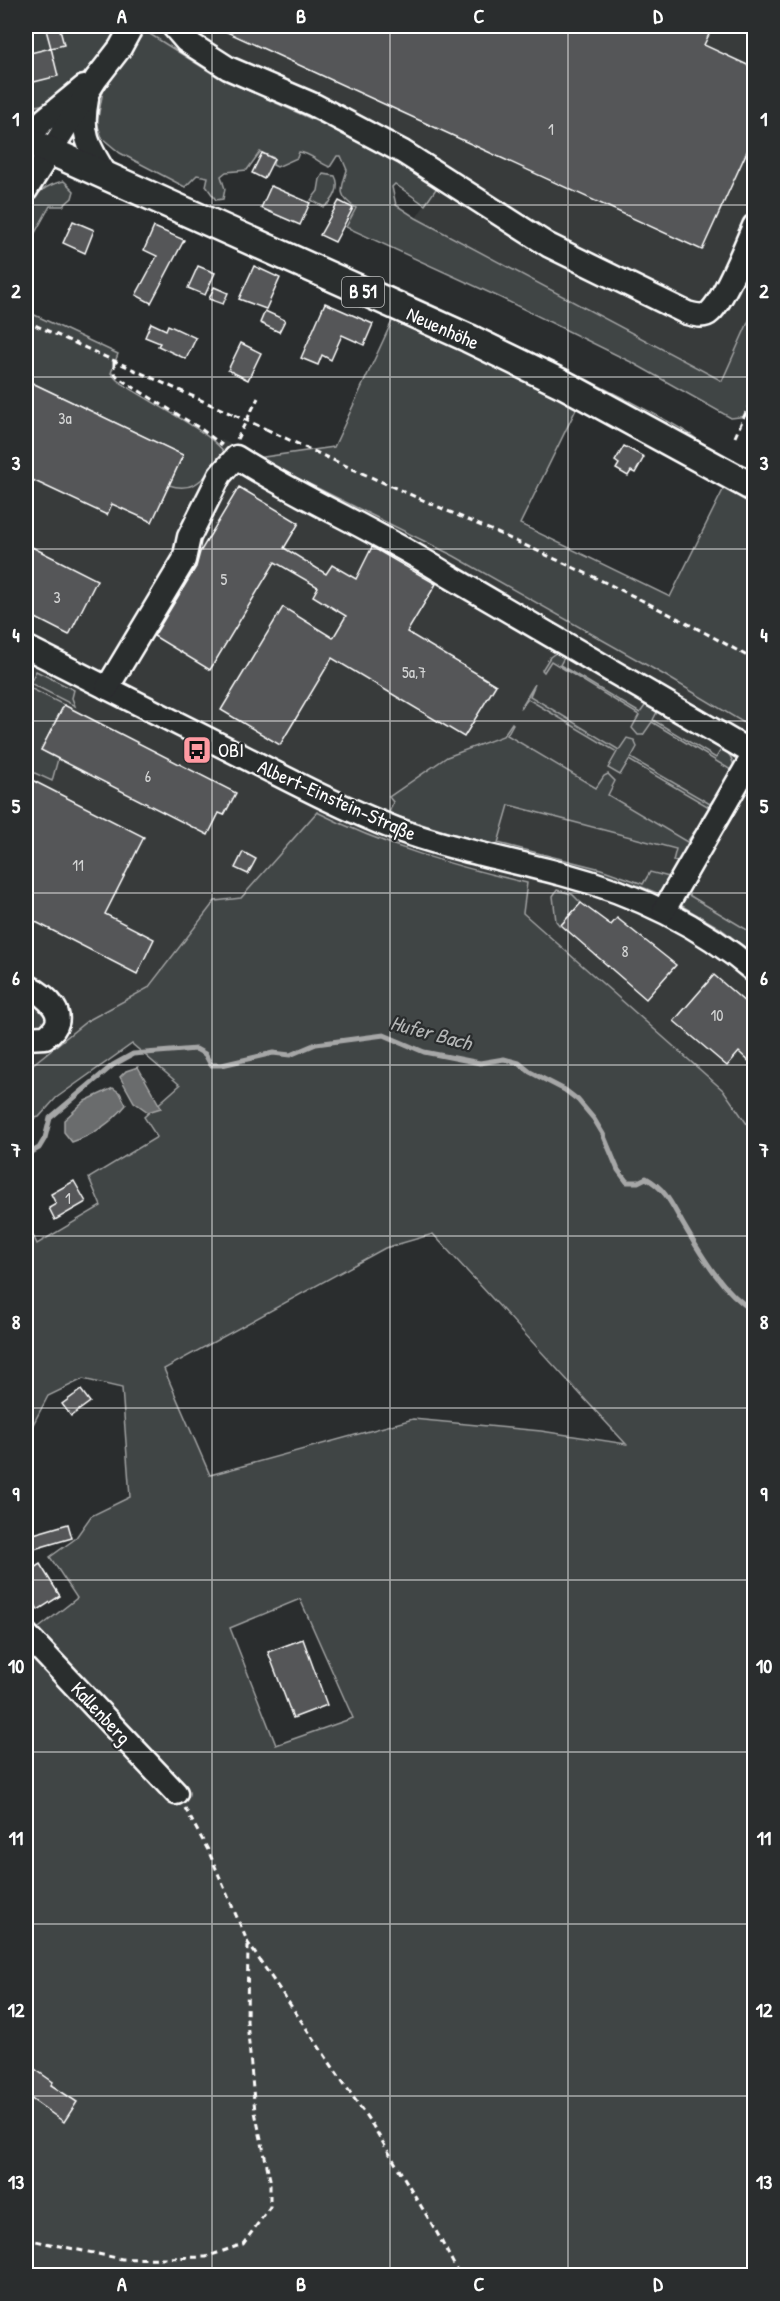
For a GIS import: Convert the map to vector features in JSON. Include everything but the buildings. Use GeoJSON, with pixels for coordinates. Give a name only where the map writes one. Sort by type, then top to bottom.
{"type":"FeatureCollection","features":[{"type":"Feature","properties":{"kind":"main road","name":"Neuenhöhe"},"geometry":{"type":"LineString","coordinates":[[26,140],[486,347],[634,421],[754,488]]}},
{"type":"Feature","properties":{"kind":"street"},"geometry":{"type":"LineString","coordinates":[[26,190],[92,86],[120,48],[132,26]]}},
{"type":"Feature","properties":{"kind":"street"},"geometry":{"type":"LineString","coordinates":[[173,26],[186,41],[228,68],[314,105],[364,131],[462,188],[548,245],[687,314],[701,316],[710,313],[727,286],[754,226]]}},
{"type":"Feature","properties":{"kind":"street"},"geometry":{"type":"LineString","coordinates":[[26,140],[45,119],[79,90],[92,86]]}},
{"type":"Feature","properties":{"kind":"street"},"geometry":{"type":"LineString","coordinates":[[92,86],[85,113],[84,133],[95,158],[108,178]]}},
{"type":"Feature","properties":{"kind":"street"},"geometry":{"type":"LineString","coordinates":[[184,560],[189,537],[220,475],[236,457],[320,506],[414,553],[449,576],[754,754],[664,910]]}},
{"type":"Feature","properties":{"kind":"street"},"geometry":{"type":"LineString","coordinates":[[107,688],[184,560],[197,544],[229,492]]}},
{"type":"Feature","properties":{"kind":"street","name":"Albert-Einstein-Straße"},"geometry":{"type":"LineString","coordinates":[[26,647],[320,795],[389,826],[439,843],[595,883],[664,910],[717,941],[754,971]]}},
{"type":"Feature","properties":{"kind":"street"},"geometry":{"type":"LineString","coordinates":[[26,985],[52,1004],[58,1017],[55,1028],[50,1034],[40,1039],[26,1038]]}},
{"type":"Feature","properties":{"kind":"street","name":"Kallenberg"},"geometry":{"type":"LineString","coordinates":[[28,1636],[176,1793]]}},
{"type":"Feature","properties":{"kind":"path"},"geometry":{"type":"LineString","coordinates":[[26,321],[582,572],[705,631],[754,660]]}},
{"type":"Feature","properties":{"kind":"path"},"geometry":{"type":"LineString","coordinates":[[114,362],[114,373],[120,379],[201,429],[236,457]]}},
{"type":"Feature","properties":{"kind":"path"},"geometry":{"type":"LineString","coordinates":[[735,437],[754,394]]}},
{"type":"Feature","properties":{"kind":"path"},"geometry":{"type":"LineString","coordinates":[[236,457],[233,446],[258,398]]}},
{"type":"Feature","properties":{"kind":"path"},"geometry":{"type":"LineString","coordinates":[[176,1793],[208,1850],[248,1943],[372,2126],[436,2231],[460,2276]]}},
{"type":"Feature","properties":{"kind":"path"},"geometry":{"type":"LineString","coordinates":[[26,2239],[122,2259],[206,2257],[243,2244],[270,2207],[270,2179],[255,2112],[247,2021],[248,1943]]}},
{"type":"Feature","properties":{"kind":"shaded area"},"geometry":{"type":"Polygon","coordinates":[[[26,26],[118,26],[98,57],[69,89],[47,103],[26,107],[26,26]]]}},
{"type":"Feature","properties":{"kind":"shaded area"},"geometry":{"type":"Polygon","coordinates":[[[147,26],[754,26],[754,309],[723,381],[416,218],[438,186],[387,153],[218,76],[145,31],[147,26]]]}},
{"type":"Feature","properties":{"kind":"shaded area"},"geometry":{"type":"Polygon","coordinates":[[[145,31],[218,77],[387,153],[438,186],[425,205],[395,184],[392,187],[396,205],[416,218],[722,381],[754,309],[754,420],[748,416],[731,418],[633,363],[501,298],[346,227],[356,208],[343,196],[342,187],[347,170],[341,156],[337,156],[330,167],[299,152],[297,158],[277,167],[273,165],[274,158],[260,152],[247,170],[226,172],[221,176],[225,189],[223,199],[216,200],[206,186],[208,177],[197,175],[185,187],[120,153],[102,138],[97,123],[103,91],[145,31]]]}},
{"type":"Feature","properties":{"kind":"shaded area"},"geometry":{"type":"Polygon","coordinates":[[[323,174],[335,176],[337,180],[337,189],[324,207],[311,200],[318,191],[323,174]]]}},
{"type":"Feature","properties":{"kind":"shaded area"},"geometry":{"type":"Polygon","coordinates":[[[64,181],[74,191],[72,198],[63,206],[50,206],[26,249],[24,219],[29,204],[42,191],[64,181]]]}},
{"type":"Feature","properties":{"kind":"shaded area"},"geometry":{"type":"Polygon","coordinates":[[[343,266],[554,363],[665,419],[701,443],[700,445],[339,269],[343,266]]]}},
{"type":"Feature","properties":{"kind":"shaded area"},"geometry":{"type":"Polygon","coordinates":[[[26,311],[118,354],[111,373],[117,380],[207,436],[227,456],[195,484],[187,487],[169,485],[183,455],[26,380],[26,311]]]}},
{"type":"Feature","properties":{"kind":"shaded area"},"geometry":{"type":"Polygon","coordinates":[[[394,317],[579,403],[520,524],[670,597],[726,484],[754,502],[754,729],[666,676],[454,556],[257,458],[334,447],[394,317]]]}},
{"type":"Feature","properties":{"kind":"shaded area"},"geometry":{"type":"Polygon","coordinates":[[[26,352],[111,373],[130,390],[196,429],[216,444],[222,440],[454,556],[666,676],[754,729],[754,1134],[724,1091],[477,871],[437,861],[375,839],[317,812],[241,898],[215,901],[148,988],[87,1021],[32,1065],[26,1055],[26,352]]]}},
{"type":"Feature","properties":{"kind":"shaded area"},"geometry":{"type":"Polygon","coordinates":[[[557,652],[566,654],[560,665],[640,713],[647,703],[658,710],[653,720],[716,758],[722,748],[732,758],[735,772],[727,782],[725,781],[731,770],[652,722],[643,735],[638,735],[632,728],[639,715],[551,661],[544,672],[542,670],[550,657],[557,652]]]}},
{"type":"Feature","properties":{"kind":"shaded area"},"geometry":{"type":"Polygon","coordinates":[[[36,671],[74,690],[72,698],[75,706],[30,683],[36,671]]]}},
{"type":"Feature","properties":{"kind":"shaded area"},"geometry":{"type":"Polygon","coordinates":[[[535,684],[530,696],[619,750],[627,738],[634,740],[637,747],[631,758],[710,804],[717,794],[719,797],[707,819],[702,818],[709,807],[629,760],[620,775],[608,768],[617,752],[528,699],[520,709],[535,684]]]}},
{"type":"Feature","properties":{"kind":"shaded area"},"geometry":{"type":"Polygon","coordinates":[[[28,687],[64,705],[41,750],[58,759],[52,781],[26,769],[26,691],[28,687]]]}},
{"type":"Feature","properties":{"kind":"shaded area"},"geometry":{"type":"Polygon","coordinates":[[[512,723],[507,735],[596,788],[608,774],[615,781],[608,795],[687,842],[694,832],[696,833],[683,862],[673,861],[676,849],[509,805],[498,843],[601,869],[643,884],[650,872],[669,877],[671,879],[662,895],[595,871],[457,835],[389,813],[393,802],[389,797],[447,757],[503,736],[512,723]]]}},
{"type":"Feature","properties":{"kind":"shaded area"},"geometry":{"type":"Polygon","coordinates":[[[317,812],[368,835],[420,854],[527,883],[523,913],[724,1091],[754,1134],[754,2275],[26,2275],[26,1638],[77,1598],[50,1557],[75,1539],[91,1516],[130,1497],[122,1388],[83,1379],[48,1396],[28,1434],[26,1433],[26,1220],[37,1244],[101,1206],[89,1178],[157,1137],[144,1117],[180,1085],[132,1044],[56,1098],[39,1117],[26,1120],[26,1055],[32,1065],[87,1021],[148,988],[215,901],[241,898],[317,812]],[[433,1234],[385,1248],[164,1369],[210,1475],[413,1419],[541,1431],[626,1444],[433,1234]],[[300,1599],[230,1628],[276,1745],[353,1718],[300,1599]]]}},
{"type":"Feature","properties":{"kind":"shaded area"},"geometry":{"type":"Polygon","coordinates":[[[557,890],[572,894],[581,903],[560,926],[556,921],[553,896],[557,890]]]}},
{"type":"Feature","properties":{"kind":"shaded area"},"geometry":{"type":"Polygon","coordinates":[[[682,891],[754,934],[754,954],[720,928],[677,903],[682,891]]]}},
{"type":"Feature","properties":{"kind":"shaded area"},"geometry":{"type":"Polygon","coordinates":[[[26,994],[39,1003],[47,1019],[44,1027],[31,1028],[26,1017],[26,994]]]}},
{"type":"Feature","properties":{"kind":"shaded area"},"geometry":{"type":"Polygon","coordinates":[[[138,1067],[161,1108],[148,1112],[134,1102],[120,1077],[126,1071],[138,1067]]]}},
{"type":"Feature","properties":{"kind":"shaded area"},"geometry":{"type":"Polygon","coordinates":[[[113,1088],[120,1093],[126,1105],[102,1127],[72,1142],[64,1132],[64,1120],[85,1101],[113,1088]]]}},
{"type":"Feature","properties":{"kind":"waterway","name":"Hufer Bach"},"geometry":{"type":"LineString","coordinates":[[30,1153],[39,1148],[45,1138],[50,1118],[113,1065],[133,1054],[196,1049],[205,1054],[211,1065],[222,1065],[273,1053],[290,1055],[316,1044],[384,1035],[424,1052],[480,1063],[504,1059],[519,1063],[578,1100],[603,1134],[618,1170],[627,1182],[638,1182],[646,1178],[659,1187],[668,1198],[697,1248],[723,1284],[754,1311]]}},
{"type":"Feature","properties":{"kind":"place","name":"OBI"},"geometry":{"type":"Point","coordinates":[197,750]}}]}
